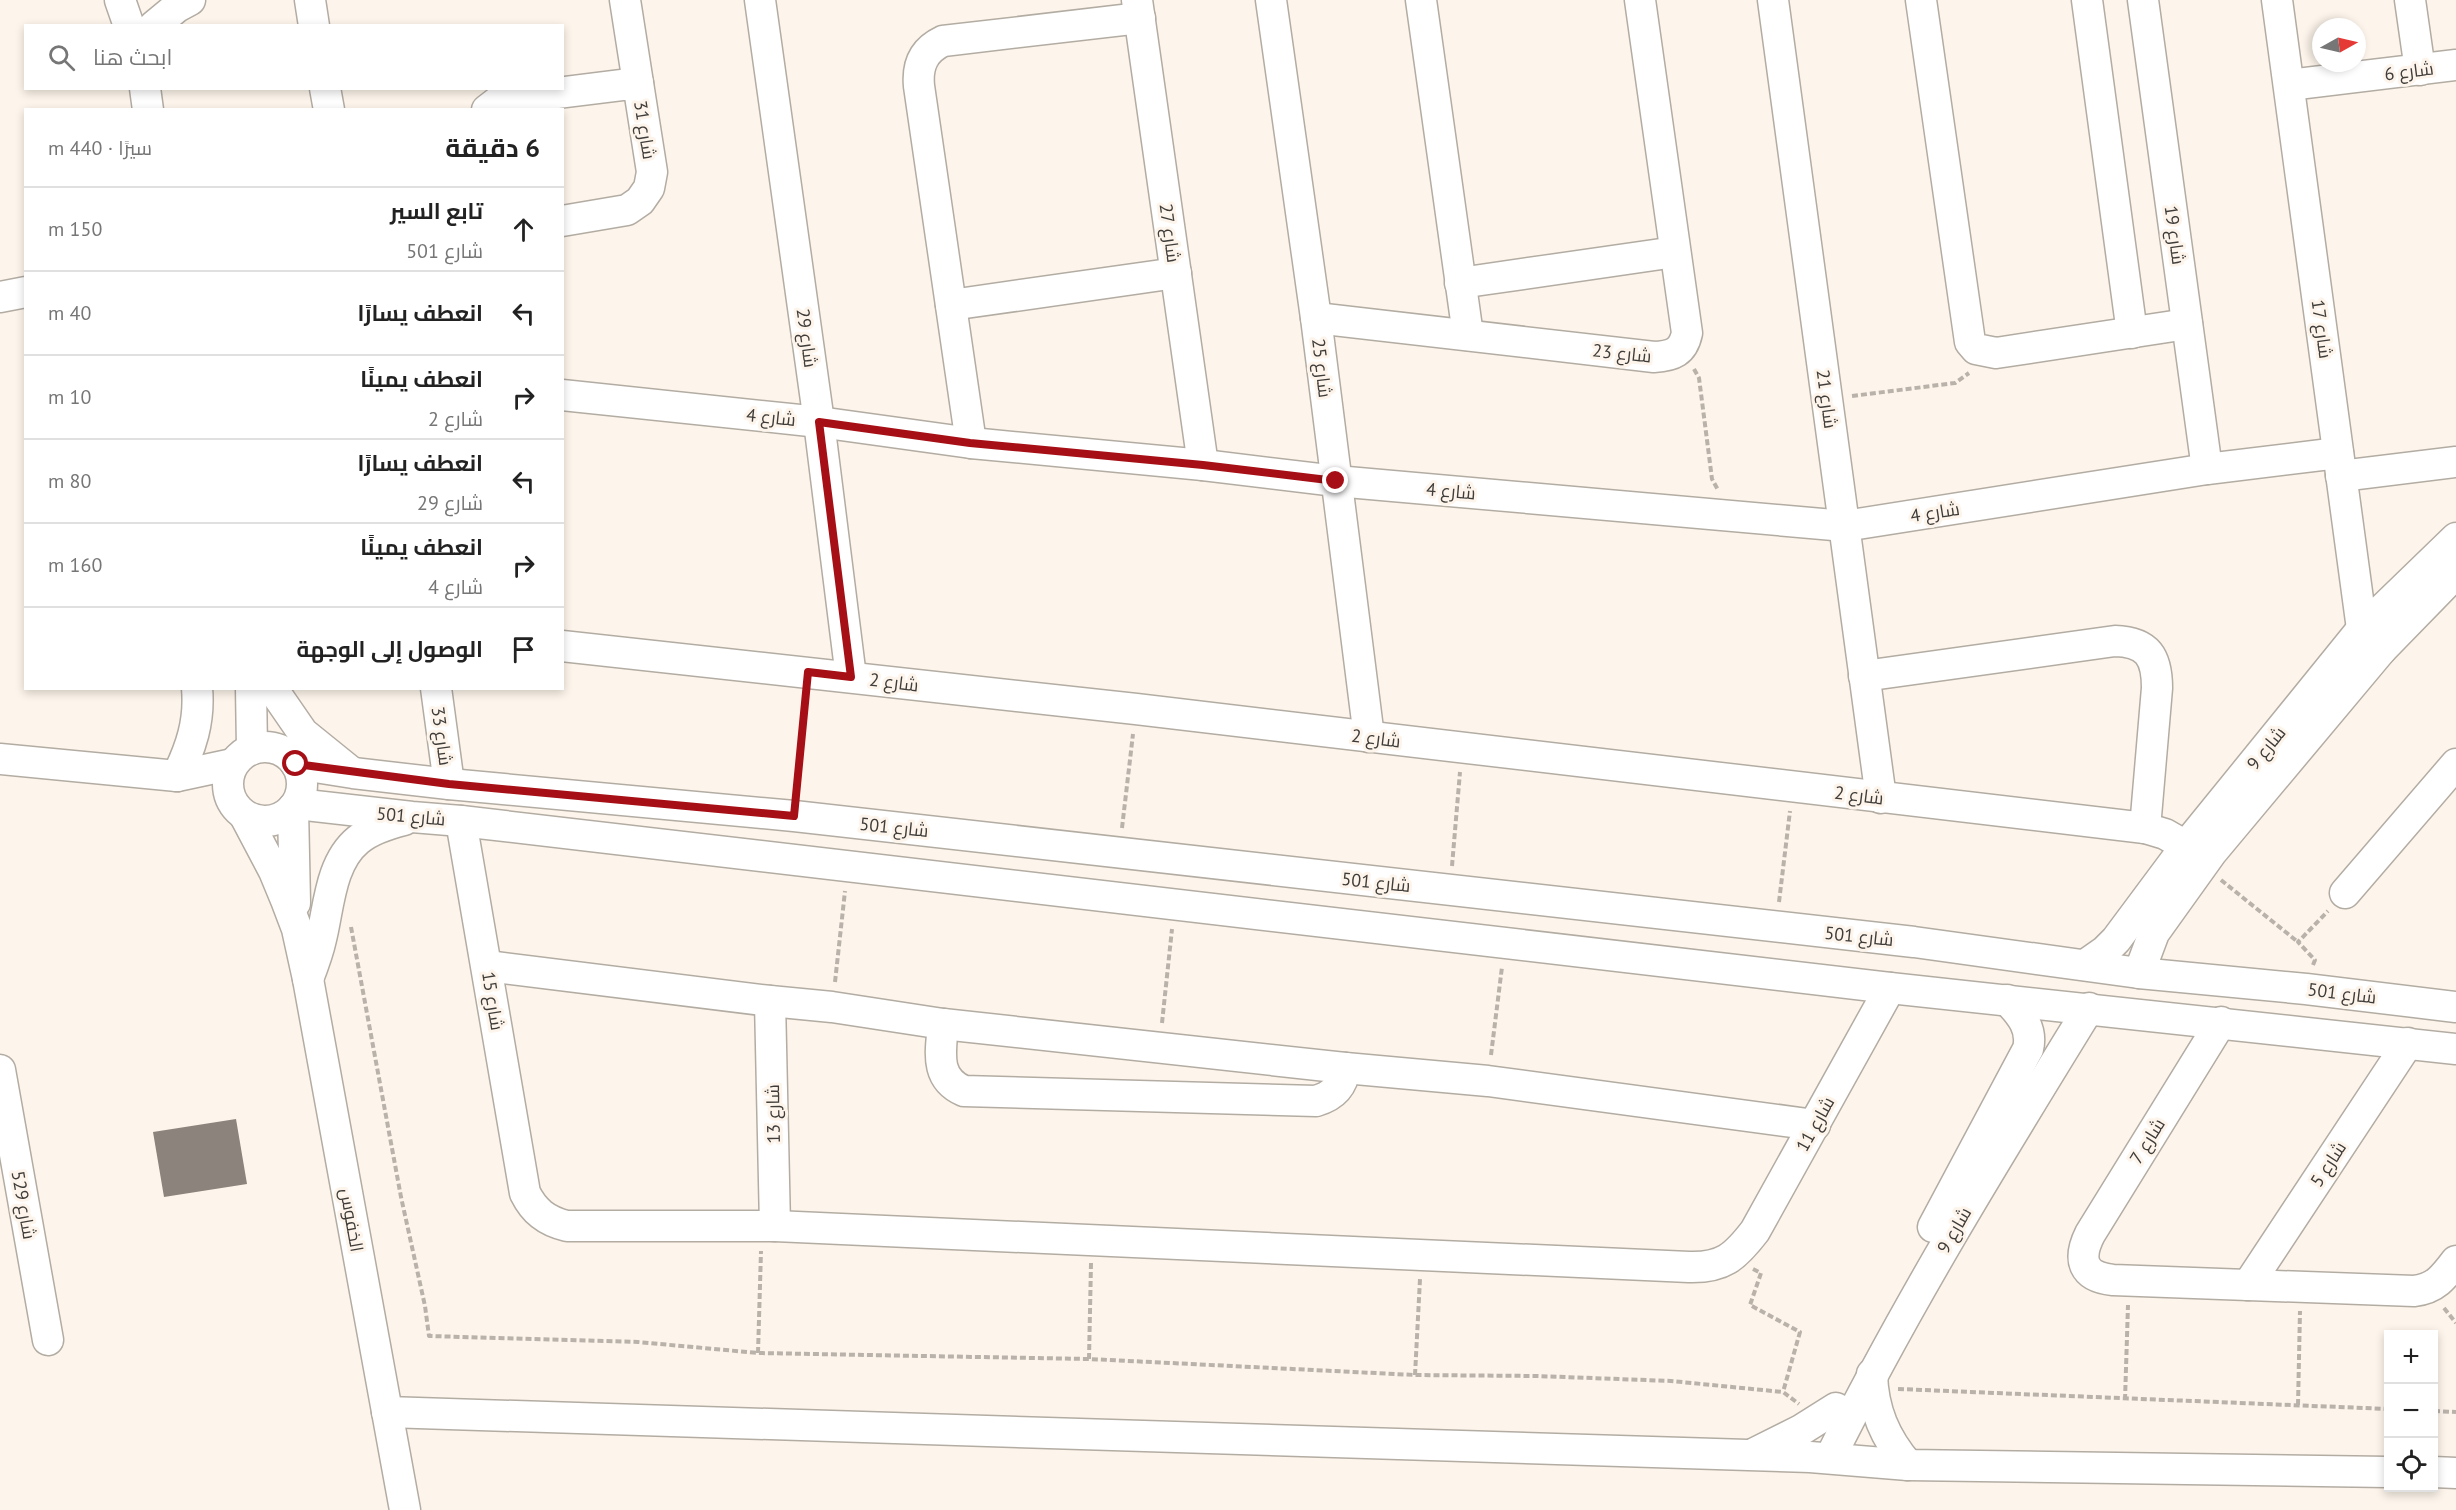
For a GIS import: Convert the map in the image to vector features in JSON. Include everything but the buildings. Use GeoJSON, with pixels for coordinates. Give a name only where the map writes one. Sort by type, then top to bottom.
{"type":"FeatureCollection","features":[{"type":"Feature","properties":{"kind":"street"},"geometry":{"type":"LineString","coordinates":[[120,0],[128,24]]}},
{"type":"Feature","properties":{"kind":"street"},"geometry":{"type":"LineString","coordinates":[[156,24],[177,7],[190,0]]}},
{"type":"Feature","properties":{"kind":"street"},"geometry":{"type":"LineString","coordinates":[[310,0],[314,24]]}},
{"type":"Feature","properties":{"kind":"street","name":"شارع 31"},"geometry":{"type":"LineString","coordinates":[[564,221],[627,210],[640,201],[649,188],[652,172],[625,0]]}},
{"type":"Feature","properties":{"kind":"street","name":"شارع 29"},"geometry":{"type":"LineString","coordinates":[[760,0],[819,422],[851,677]]}},
{"type":"Feature","properties":{"kind":"street","name":"شارع 25"},"geometry":{"type":"LineString","coordinates":[[1270,0],[1316,318],[1369,737]]}},
{"type":"Feature","properties":{"kind":"street"},"geometry":{"type":"LineString","coordinates":[[1421,0],[1468,335]]}},
{"type":"Feature","properties":{"kind":"street","name":"شارع 23"},"geometry":{"type":"LineString","coordinates":[[1316,318],[1654,357],[1668,356],[1678,352],[1683,346],[1687,333],[1640,0]]}},
{"type":"Feature","properties":{"kind":"street","name":"شارع 21"},"geometry":{"type":"LineString","coordinates":[[1773,0],[1881,798]]}},
{"type":"Feature","properties":{"kind":"street"},"geometry":{"type":"LineString","coordinates":[[1921,0],[1967,331],[1970,342],[1976,350],[1996,353],[2187,324]]}},
{"type":"Feature","properties":{"kind":"street"},"geometry":{"type":"LineString","coordinates":[[2087,0],[2132,333]]}},
{"type":"Feature","properties":{"kind":"street","name":"شارع 19"},"geometry":{"type":"LineString","coordinates":[[2143,0],[2207,470]]}},
{"type":"Feature","properties":{"kind":"street","name":"شارع 17"},"geometry":{"type":"LineString","coordinates":[[2277,0],[2340,464],[2372,640]]}},
{"type":"Feature","properties":{"kind":"street"},"geometry":{"type":"LineString","coordinates":[[2410,0],[2420,70]]}},
{"type":"Feature","properties":{"kind":"street"},"geometry":{"type":"LineString","coordinates":[[970,443],[918,75],[926,54],[943,41],[1138,9]]}},
{"type":"Feature","properties":{"kind":"street","name":"شارع 27"},"geometry":{"type":"LineString","coordinates":[[1138,9],[1203,465]]}},
{"type":"Feature","properties":{"kind":"street","name":"شارع 6"},"geometry":{"type":"LineString","coordinates":[[2289,85],[2456,65]]}},
{"type":"Feature","properties":{"kind":"street","name":"شارع 31"},"geometry":{"type":"LineString","coordinates":[[490,108],[500,100],[638,83]]}},
{"type":"Feature","properties":{"kind":"street"},"geometry":{"type":"LineString","coordinates":[[145,90],[148,108]]}},
{"type":"Feature","properties":{"kind":"street"},"geometry":{"type":"LineString","coordinates":[[325,90],[329,108]]}},
{"type":"Feature","properties":{"kind":"street"},"geometry":{"type":"LineString","coordinates":[[1460,283],[1675,252]]}},
{"type":"Feature","properties":{"kind":"street"},"geometry":{"type":"LineString","coordinates":[[951,305],[1176,273]]}},
{"type":"Feature","properties":{"kind":"street"},"geometry":{"type":"LineString","coordinates":[[0,297],[24,292]]}},
{"type":"Feature","properties":{"kind":"street","name":"شارع 4"},"geometry":{"type":"LineString","coordinates":[[564,395],[819,422],[970,443],[1203,465],[1336,481],[1845,526],[2207,470],[2456,462]]}},
{"type":"Feature","properties":{"kind":"street","name":"شارع 9"},"geometry":{"type":"LineString","coordinates":[[2085,966],[2116,940],[2194,855],[2456,538]]}},
{"type":"Feature","properties":{"kind":"street","name":"شارع 9"},"geometry":{"type":"LineString","coordinates":[[2372,640],[2456,573]]}},
{"type":"Feature","properties":{"kind":"street"},"geometry":{"type":"LineString","coordinates":[[1864,676],[2115,641],[2136,644],[2146,650],[2155,665],[2157,688],[2145,828]]}},
{"type":"Feature","properties":{"kind":"street","name":"شارع 2"},"geometry":{"type":"LineString","coordinates":[[564,646],[1136,709],[2145,828],[2165,834],[2194,855]]}},
{"type":"Feature","properties":{"kind":"street"},"geometry":{"type":"LineString","coordinates":[[177,776],[193,739],[197,719],[197,690]]}},
{"type":"Feature","properties":{"kind":"street"},"geometry":{"type":"LineString","coordinates":[[239,810],[228,789],[228,780],[242,756],[250,690]]}},
{"type":"Feature","properties":{"kind":"street"},"geometry":{"type":"LineString","coordinates":[[177,776],[265,822],[285,816],[295,806],[302,788],[302,779],[257,690]]}},
{"type":"Feature","properties":{"kind":"street"},"geometry":{"type":"LineString","coordinates":[[273,690],[303,733],[353,773]]}},
{"type":"Feature","properties":{"kind":"street","name":"شارع 33"},"geometry":{"type":"LineString","coordinates":[[436,690],[449,784]]}},
{"type":"Feature","properties":{"kind":"street"},"geometry":{"type":"LineString","coordinates":[[0,759],[177,776],[268,747],[290,758]]}},
{"type":"Feature","properties":{"kind":"street","name":"شارع 501"},"geometry":{"type":"LineString","coordinates":[[290,758],[353,773],[449,784],[794,816],[1914,942],[2139,973],[2455,1005]]}},
{"type":"Feature","properties":{"kind":"street"},"geometry":{"type":"LineString","coordinates":[[2345,893],[2456,764]]}},
{"type":"Feature","properties":{"kind":"street","name":"شارع 501"},"geometry":{"type":"LineString","coordinates":[[295,806],[461,821],[1890,988],[2456,1049]]}},
{"type":"Feature","properties":{"kind":"street","name":"الخفوس"},"geometry":{"type":"LineString","coordinates":[[295,806],[297,930]]}},
{"type":"Feature","properties":{"kind":"street","name":"الخفوس"},"geometry":{"type":"LineString","coordinates":[[239,810],[274,871],[297,930],[308,979],[405,1510]]}},
{"type":"Feature","properties":{"kind":"street"},"geometry":{"type":"LineString","coordinates":[[308,979],[320,942],[332,884],[344,857],[356,842],[368,833],[412,818]]}},
{"type":"Feature","properties":{"kind":"street","name":"شارع 15"},"geometry":{"type":"LineString","coordinates":[[461,821],[523,1182],[530,1203],[537,1212],[556,1223],[567,1226],[768,1226],[1701,1267],[1724,1262],[1733,1257]]}},
{"type":"Feature","properties":{"kind":"street","name":"شارع 9"},"geometry":{"type":"LineString","coordinates":[[2139,973],[2154,933],[2194,855]]}},
{"type":"Feature","properties":{"kind":"street"},"geometry":{"type":"LineString","coordinates":[[487,966],[832,1007],[943,1024],[1345,1068],[1488,1081],[1815,1125]]}},
{"type":"Feature","properties":{"kind":"street","name":"شارع 11"},"geometry":{"type":"LineString","coordinates":[[1733,1257],[1755,1231],[1890,988]]}},
{"type":"Feature","properties":{"kind":"street","name":"شارع 9"},"geometry":{"type":"LineString","coordinates":[[1820,1458],[1827,1414],[2028,1049],[2030,1036],[2026,1024],[2018,1010],[2007,1000]]}},
{"type":"Feature","properties":{"kind":"street","name":"شارع 13"},"geometry":{"type":"LineString","coordinates":[[768,1226],[771,1001]]}},
{"type":"Feature","properties":{"kind":"street","name":"شارع 9"},"geometry":{"type":"LineString","coordinates":[[1820,1458],[1872,1381],[1968,1205],[2089,1008]]}},
{"type":"Feature","properties":{"kind":"street","name":"شارع 7"},"geometry":{"type":"LineString","coordinates":[[2129,1281],[2097,1277],[2087,1270],[2084,1264],[2084,1250],[2090,1234],[2221,1022]]}},
{"type":"Feature","properties":{"kind":"street"},"geometry":{"type":"LineString","coordinates":[[943,1024],[941,1066],[944,1074],[956,1088],[964,1091],[1316,1101],[1333,1093],[1340,1086],[1345,1068]]}},
{"type":"Feature","properties":{"kind":"street","name":"شارع 5"},"geometry":{"type":"LineString","coordinates":[[2248,1285],[2408,1043]]}},
{"type":"Feature","properties":{"kind":"street","name":"شارع 529"},"geometry":{"type":"LineString","coordinates":[[0,1070],[12,1204],[48,1340]]}},
{"type":"Feature","properties":{"kind":"street"},"geometry":{"type":"LineString","coordinates":[[2129,1281],[2414,1291],[2429,1288],[2445,1276],[2456,1261]]}},
{"type":"Feature","properties":{"kind":"street"},"geometry":{"type":"LineString","coordinates":[[1872,1381],[1878,1416],[1884,1430],[1890,1442],[1908,1465]]}},
{"type":"Feature","properties":{"kind":"street"},"geometry":{"type":"LineString","coordinates":[[387,1412],[1820,1458],[1908,1465],[2384,1472]]}},
{"type":"Feature","properties":{"kind":"street"},"geometry":{"type":"LineString","coordinates":[[1747,1456],[1784,1439],[1827,1414]]}},
{"type":"Feature","properties":{"kind":"street"},"geometry":{"type":"LineString","coordinates":[[2438,1472],[2456,1473]]}},
{"type":"Feature","properties":{"kind":"path"},"geometry":{"type":"LineString","coordinates":[[1828,399],[1955,383],[1967,376],[1974,366],[1976,350]]}},
{"type":"Feature","properties":{"kind":"path"},"geometry":{"type":"LineString","coordinates":[[1678,352],[1691,362],[1699,378],[1712,479],[1715,489],[1725,492]]}},
{"type":"Feature","properties":{"kind":"path"},"geometry":{"type":"LineString","coordinates":[[794,816],[808,672]]}},
{"type":"Feature","properties":{"kind":"path"},"geometry":{"type":"LineString","coordinates":[[1119,853],[1136,709]]}},
{"type":"Feature","properties":{"kind":"path"},"geometry":{"type":"LineString","coordinates":[[1450,890],[1462,748]]}},
{"type":"Feature","properties":{"kind":"path"},"geometry":{"type":"LineString","coordinates":[[1777,927],[1793,788]]}},
{"type":"Feature","properties":{"kind":"path"},"geometry":{"type":"LineString","coordinates":[[2194,855],[2298,942],[2315,960],[2306,989]]}},
{"type":"Feature","properties":{"kind":"path"},"geometry":{"type":"LineString","coordinates":[[832,1007],[848,866]]}},
{"type":"Feature","properties":{"kind":"path"},"geometry":{"type":"LineString","coordinates":[[2298,942],[2345,893]]}},
{"type":"Feature","properties":{"kind":"path"},"geometry":{"type":"LineString","coordinates":[[1159,1046],[1175,904]]}},
{"type":"Feature","properties":{"kind":"path"},"geometry":{"type":"LineString","coordinates":[[349,916],[429,1336],[638,1342],[758,1353],[1089,1359],[1415,1375],[1536,1376],[1671,1381],[1783,1392],[1827,1414]]}},
{"type":"Feature","properties":{"kind":"path"},"geometry":{"type":"LineString","coordinates":[[1488,1081],[1505,943]]}},
{"type":"Feature","properties":{"kind":"path"},"geometry":{"type":"LineString","coordinates":[[758,1353],[768,1226]]}},
{"type":"Feature","properties":{"kind":"path"},"geometry":{"type":"LineString","coordinates":[[1089,1359],[1091,1241]]}},
{"type":"Feature","properties":{"kind":"path"},"geometry":{"type":"LineString","coordinates":[[1415,1375],[1421,1254]]}},
{"type":"Feature","properties":{"kind":"path"},"geometry":{"type":"LineString","coordinates":[[1733,1257],[1761,1273],[1750,1305],[1800,1332],[1783,1392]]}},
{"type":"Feature","properties":{"kind":"path"},"geometry":{"type":"LineString","coordinates":[[2125,1400],[2129,1281]]}},
{"type":"Feature","properties":{"kind":"path"},"geometry":{"type":"LineString","coordinates":[[2298,1405],[2301,1287]]}},
{"type":"Feature","properties":{"kind":"path"},"geometry":{"type":"LineString","coordinates":[[1872,1381],[2125,1400],[2384,1409]]}},
{"type":"Feature","properties":{"kind":"path"},"geometry":{"type":"LineString","coordinates":[[2438,1411],[2456,1412]]}},
{"type":"Feature","properties":{"kind":"route"},"geometry":{"type":"LineString","coordinates":[[296,764],[449,784],[794,816],[808,672],[851,677],[819,422],[970,443],[1203,465],[1336,481]]}}]}
